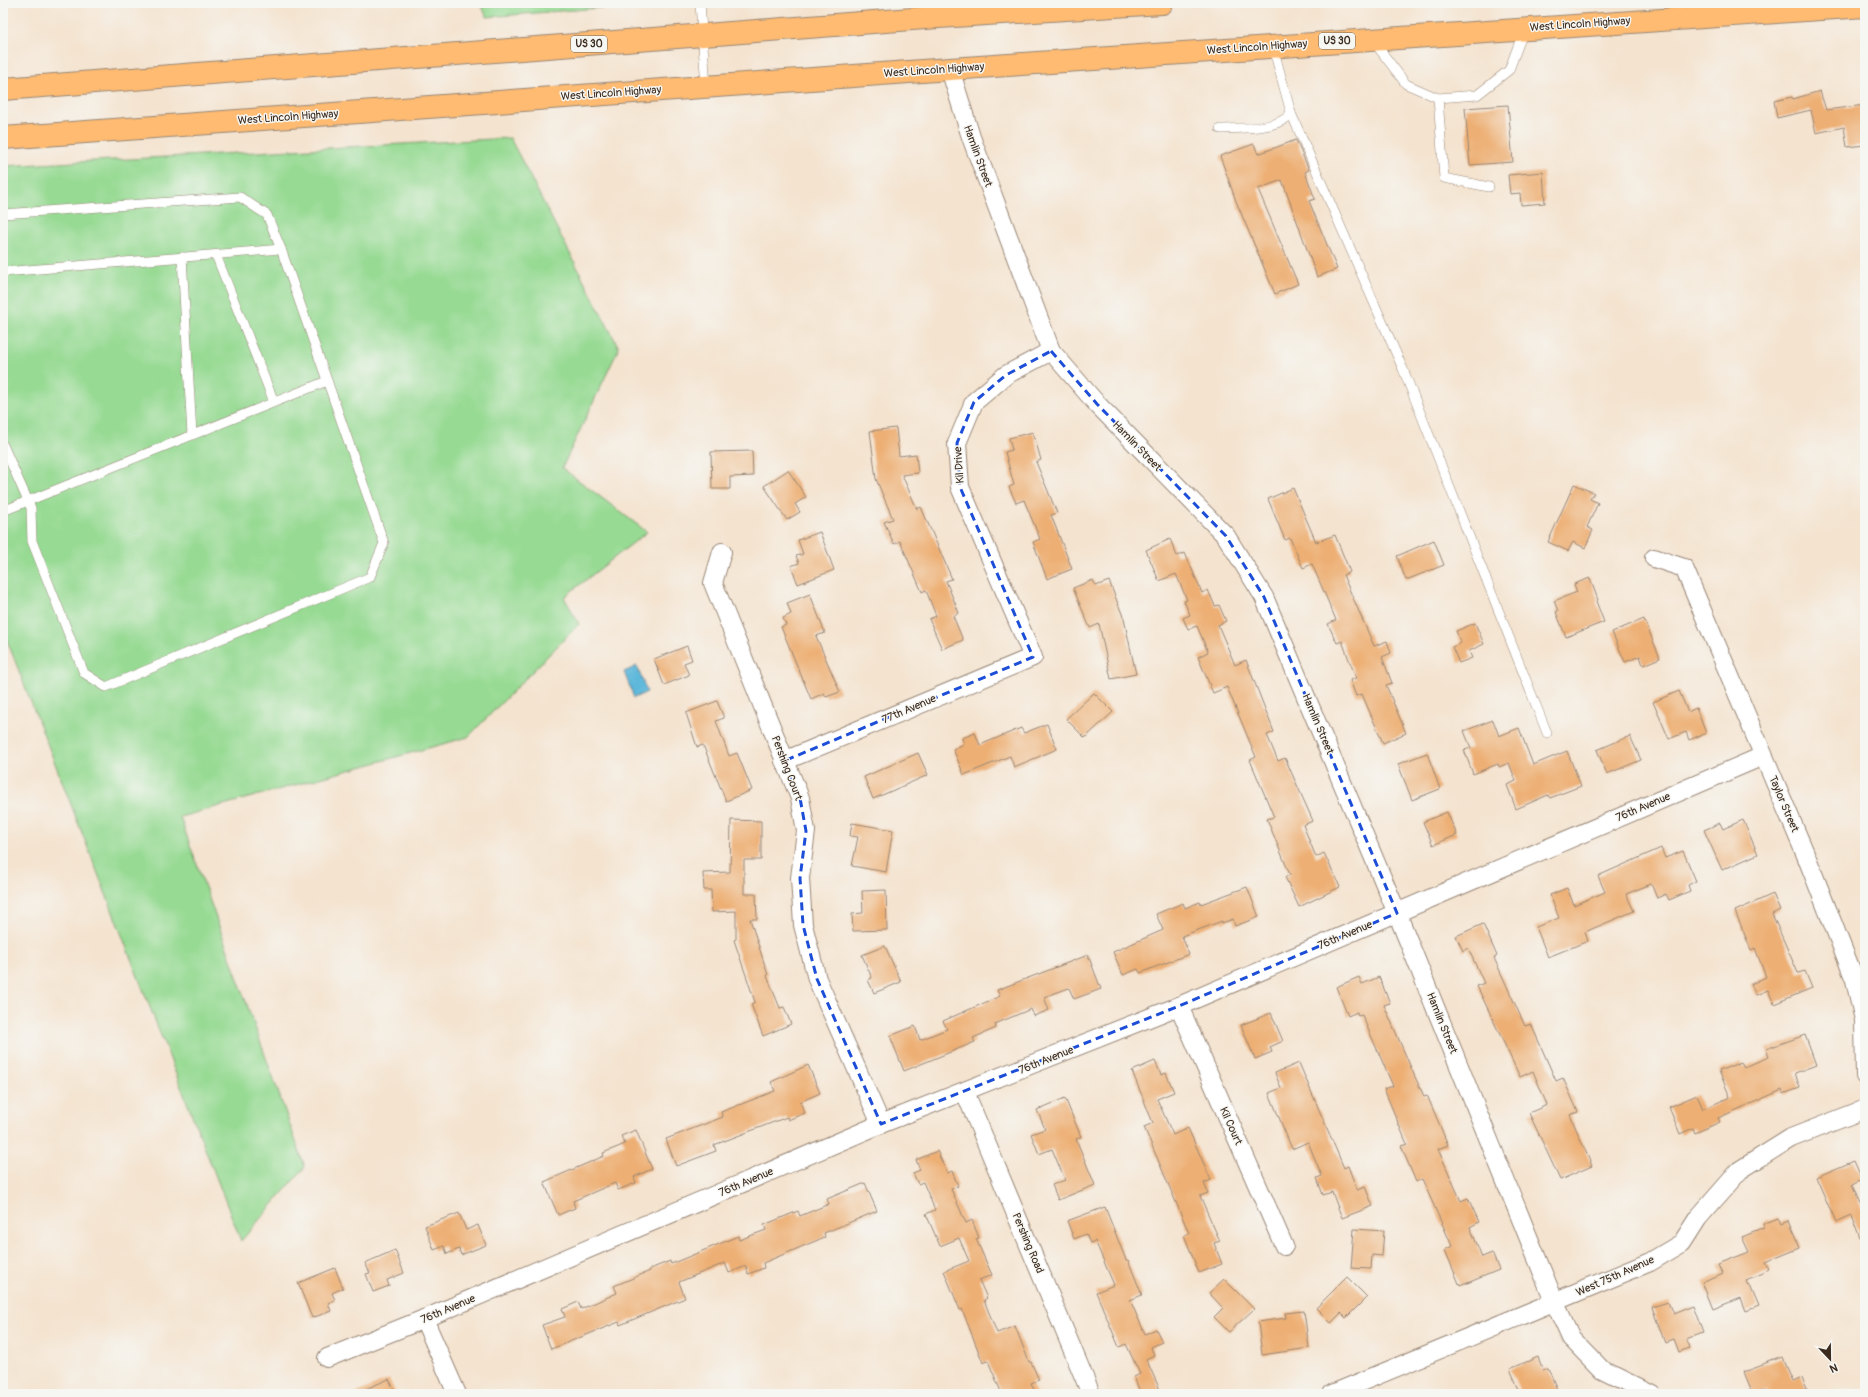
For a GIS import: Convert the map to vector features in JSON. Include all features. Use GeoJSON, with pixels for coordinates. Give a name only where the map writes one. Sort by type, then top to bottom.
{"type":"FeatureCollection","features":[{"type":"Feature","properties":{"kind":"main road","name":"US 30"},"geometry":{"type":"LineString","coordinates":[[3,89],[930,18],[1162,3]]}},
{"type":"Feature","properties":{"kind":"main road","name":"West Lincoln Highway"},"geometry":{"type":"LineString","coordinates":[[3,138],[950,68],[1525,28],[1656,11],[1865,6]]}},
{"type":"Feature","properties":{"kind":"street","name":"Hamlin Street"},"geometry":{"type":"LineString","coordinates":[[950,68],[971,137],[1051,351],[1097,404],[1226,536],[1264,597],[1397,913],[1555,1303],[1571,1338],[1602,1370],[1651,1394]]}},
{"type":"Feature","properties":{"kind":"street","name":"Kil Drive"},"geometry":{"type":"LineString","coordinates":[[1033,657],[960,487],[957,443],[974,402],[1006,375],[1051,351]]}},
{"type":"Feature","properties":{"kind":"street","name":"Pershing Court"},"geometry":{"type":"LineString","coordinates":[[722,552],[713,583],[800,798],[806,831],[800,878],[803,925],[817,979],[881,1124]]}},
{"type":"Feature","properties":{"kind":"street","name":"Taylor Street"},"geometry":{"type":"LineString","coordinates":[[1654,558],[1684,568],[1855,980],[1864,1020],[1865,1076]]}},
{"type":"Feature","properties":{"kind":"street","name":"77th Avenue"},"geometry":{"type":"LineString","coordinates":[[784,761],[1033,657]]}},
{"type":"Feature","properties":{"kind":"street","name":"76th Avenue"},"geometry":{"type":"LineString","coordinates":[[327,1358],[424,1319],[881,1124],[1179,1006],[1763,756]]}},
{"type":"Feature","properties":{"kind":"street","name":"Kil Court"},"geometry":{"type":"LineString","coordinates":[[1179,1006],[1284,1246]]}},
{"type":"Feature","properties":{"kind":"street","name":"Pershing Road"},"geometry":{"type":"LineString","coordinates":[[965,1092],[1091,1394]]}},
{"type":"Feature","properties":{"kind":"street","name":"West 75th Avenue"},"geometry":{"type":"LineString","coordinates":[[1332,1394],[1555,1303],[1650,1262],[1682,1243],[1698,1218],[1740,1170],[1791,1138],[1865,1110]]}},
{"type":"Feature","properties":{"kind":"street"},"geometry":{"type":"LineString","coordinates":[[424,1319],[457,1394]]}},
{"type":"Feature","properties":{"kind":"lane"},"geometry":{"type":"LineString","coordinates":[[700,3],[706,86]]}},
{"type":"Feature","properties":{"kind":"lane"},"geometry":{"type":"LineString","coordinates":[[1372,39],[1406,84],[1438,98],[1477,95],[1510,70],[1525,28]]}},
{"type":"Feature","properties":{"kind":"lane"},"geometry":{"type":"LineString","coordinates":[[1272,46],[1291,113],[1403,369],[1548,733]]}},
{"type":"Feature","properties":{"kind":"lane"},"geometry":{"type":"LineString","coordinates":[[1438,98],[1444,178],[1489,186]]}},
{"type":"Feature","properties":{"kind":"lane"},"geometry":{"type":"LineString","coordinates":[[1220,129],[1273,125],[1287,120],[1291,113]]}},
{"type":"Feature","properties":{"kind":"lane"},"geometry":{"type":"LineString","coordinates":[[3,214],[240,197],[267,215],[281,249],[384,543],[370,577],[106,687],[84,673],[32,541],[31,508],[3,445]]}},
{"type":"Feature","properties":{"kind":"lane"},"geometry":{"type":"LineString","coordinates":[[3,272],[281,249]]}},
{"type":"Feature","properties":{"kind":"lane"},"geometry":{"type":"LineString","coordinates":[[216,255],[274,402]]}},
{"type":"Feature","properties":{"kind":"lane"},"geometry":{"type":"LineString","coordinates":[[182,257],[192,435]]}},
{"type":"Feature","properties":{"kind":"lane"},"geometry":{"type":"LineString","coordinates":[[3,511],[327,381]]}},
{"type":"Feature","properties":{"kind":"highlighted area"},"geometry":{"type":"Polygon","coordinates":[[[1051,351],[1097,404],[1226,536],[1264,597],[1397,913],[1179,1006],[881,1124],[817,979],[803,925],[800,878],[806,831],[800,798],[784,761],[1033,657],[960,487],[957,443],[974,402],[1006,375],[1051,351]]]}},
{"type":"Feature","properties":{"kind":"shaded area"},"geometry":{"type":"Polygon","coordinates":[[[3,3],[6,3],[9,48],[3,49],[3,3]]]}},
{"type":"Feature","properties":{"kind":"green space"},"geometry":{"type":"Polygon","coordinates":[[[480,3],[660,3],[487,17],[480,3]]]}},
{"type":"Feature","properties":{"kind":"green space"},"geometry":{"type":"Polygon","coordinates":[[[510,138],[619,348],[562,468],[647,532],[564,597],[579,624],[468,737],[180,817],[305,1167],[241,1241],[3,630],[3,166],[510,138]]]}},
{"type":"Feature","properties":{"kind":"water"},"geometry":{"type":"Polygon","coordinates":[[[637,666],[647,692],[634,698],[624,672],[637,666]]]}},
{"type":"Feature","properties":{"kind":"building"},"geometry":{"type":"Polygon","coordinates":[[[1820,91],[1826,110],[1865,105],[1865,145],[1847,147],[1844,127],[1816,133],[1811,110],[1777,118],[1774,101],[1792,97],[1793,99],[1820,91]]]}},
{"type":"Feature","properties":{"kind":"building"},"geometry":{"type":"Polygon","coordinates":[[[1508,105],[1513,162],[1470,165],[1465,108],[1508,105]]]}},
{"type":"Feature","properties":{"kind":"building"},"geometry":{"type":"Polygon","coordinates":[[[1296,140],[1309,170],[1305,172],[1315,199],[1309,201],[1337,269],[1317,277],[1282,180],[1258,189],[1298,284],[1275,294],[1236,201],[1220,156],[1254,144],[1258,154],[1296,140]]]}},
{"type":"Feature","properties":{"kind":"building"},"geometry":{"type":"Polygon","coordinates":[[[1543,172],[1545,203],[1521,205],[1520,193],[1510,194],[1508,175],[1543,172]]]}},
{"type":"Feature","properties":{"kind":"building"},"geometry":{"type":"Polygon","coordinates":[[[896,428],[899,456],[916,454],[918,473],[902,475],[917,509],[921,507],[952,579],[946,581],[959,613],[953,616],[963,640],[942,649],[929,619],[936,616],[926,590],[922,592],[900,541],[894,544],[884,522],[893,519],[876,479],[870,431],[896,428]]]}},
{"type":"Feature","properties":{"kind":"building"},"geometry":{"type":"Polygon","coordinates":[[[1033,432],[1041,460],[1036,462],[1057,513],[1051,515],[1072,569],[1047,579],[1033,542],[1040,539],[1024,500],[1016,503],[1009,487],[1014,485],[1005,452],[1012,450],[1009,438],[1033,432]]]}},
{"type":"Feature","properties":{"kind":"building"},"geometry":{"type":"Polygon","coordinates":[[[752,451],[753,476],[730,477],[730,489],[712,489],[711,452],[752,451]]]}},
{"type":"Feature","properties":{"kind":"building"},"geometry":{"type":"Polygon","coordinates":[[[788,470],[806,497],[795,504],[800,512],[787,520],[764,486],[788,470]]]}},
{"type":"Feature","properties":{"kind":"building"},"geometry":{"type":"Polygon","coordinates":[[[1574,484],[1594,493],[1590,499],[1598,503],[1587,527],[1593,530],[1585,548],[1573,542],[1568,551],[1548,542],[1574,484]]]}},
{"type":"Feature","properties":{"kind":"building"},"geometry":{"type":"Polygon","coordinates":[[[1293,488],[1316,542],[1335,535],[1350,572],[1343,575],[1374,646],[1387,641],[1391,653],[1382,657],[1392,683],[1386,685],[1406,733],[1383,743],[1362,694],[1356,696],[1350,680],[1356,678],[1342,641],[1337,643],[1328,624],[1336,620],[1312,564],[1303,568],[1290,538],[1285,540],[1268,499],[1293,488]]]}},
{"type":"Feature","properties":{"kind":"building"},"geometry":{"type":"Polygon","coordinates":[[[820,532],[834,570],[798,584],[791,566],[799,563],[796,556],[803,554],[798,540],[820,532]]]}},
{"type":"Feature","properties":{"kind":"building"},"geometry":{"type":"Polygon","coordinates":[[[1170,539],[1177,556],[1185,553],[1202,593],[1208,590],[1215,606],[1219,605],[1226,621],[1218,625],[1235,665],[1246,660],[1274,732],[1267,735],[1278,761],[1285,758],[1313,821],[1303,825],[1316,857],[1324,853],[1340,887],[1299,907],[1285,877],[1290,875],[1267,819],[1274,817],[1250,760],[1256,757],[1227,687],[1213,693],[1198,657],[1208,652],[1197,626],[1188,629],[1183,618],[1190,615],[1184,601],[1187,600],[1176,574],[1159,581],[1146,550],[1170,539]]]}},
{"type":"Feature","properties":{"kind":"building"},"geometry":{"type":"Polygon","coordinates":[[[1434,540],[1444,565],[1406,580],[1397,556],[1434,540]]]}},
{"type":"Feature","properties":{"kind":"building"},"geometry":{"type":"Polygon","coordinates":[[[1590,578],[1598,600],[1596,601],[1604,622],[1566,637],[1556,612],[1558,611],[1554,601],[1577,592],[1574,584],[1590,578]]]}},
{"type":"Feature","properties":{"kind":"building"},"geometry":{"type":"Polygon","coordinates":[[[1093,580],[1096,586],[1109,581],[1124,619],[1136,674],[1111,679],[1099,624],[1090,628],[1073,588],[1093,580]]]}},
{"type":"Feature","properties":{"kind":"building"},"geometry":{"type":"Polygon","coordinates":[[[810,594],[825,633],[816,636],[840,692],[826,697],[824,693],[811,699],[781,627],[786,625],[783,618],[791,614],[787,603],[810,594]]]}},
{"type":"Feature","properties":{"kind":"building"},"geometry":{"type":"Polygon","coordinates":[[[1644,619],[1660,658],[1643,665],[1640,656],[1625,662],[1612,632],[1644,619]]]}},
{"type":"Feature","properties":{"kind":"building"},"geometry":{"type":"Polygon","coordinates":[[[1475,623],[1484,644],[1469,651],[1472,658],[1459,663],[1452,647],[1461,643],[1456,631],[1475,623]]]}},
{"type":"Feature","properties":{"kind":"building"},"geometry":{"type":"Polygon","coordinates":[[[687,646],[692,660],[684,663],[689,675],[664,685],[654,659],[687,646]]]}},
{"type":"Feature","properties":{"kind":"building"},"geometry":{"type":"Polygon","coordinates":[[[1679,691],[1688,712],[1696,708],[1706,733],[1689,740],[1686,732],[1669,739],[1653,702],[1679,691]]]}},
{"type":"Feature","properties":{"kind":"building"},"geometry":{"type":"Polygon","coordinates":[[[1094,693],[1113,712],[1085,738],[1066,719],[1094,693]]]}},
{"type":"Feature","properties":{"kind":"building"},"geometry":{"type":"Polygon","coordinates":[[[717,701],[724,718],[716,721],[729,756],[737,753],[752,790],[726,801],[703,745],[697,747],[686,713],[717,701]]]}},
{"type":"Feature","properties":{"kind":"building"},"geometry":{"type":"Polygon","coordinates":[[[1493,720],[1499,736],[1519,728],[1533,765],[1567,751],[1581,786],[1550,798],[1548,795],[1516,809],[1507,785],[1516,781],[1509,763],[1499,767],[1498,764],[1473,774],[1464,750],[1471,748],[1464,731],[1493,720]]]}},
{"type":"Feature","properties":{"kind":"building"},"geometry":{"type":"Polygon","coordinates":[[[1047,724],[1057,749],[1014,767],[1010,756],[964,775],[953,749],[964,744],[962,738],[975,733],[980,745],[1021,728],[1024,733],[1047,724]]]}},
{"type":"Feature","properties":{"kind":"building"},"geometry":{"type":"Polygon","coordinates":[[[1630,736],[1641,760],[1607,774],[1597,750],[1630,736]]]}},
{"type":"Feature","properties":{"kind":"building"},"geometry":{"type":"Polygon","coordinates":[[[918,753],[928,775],[873,799],[864,777],[918,753]]]}},
{"type":"Feature","properties":{"kind":"building"},"geometry":{"type":"Polygon","coordinates":[[[1427,753],[1440,789],[1412,800],[1398,764],[1427,753]]]}},
{"type":"Feature","properties":{"kind":"building"},"geometry":{"type":"Polygon","coordinates":[[[1447,812],[1457,835],[1433,845],[1423,822],[1447,812]]]}},
{"type":"Feature","properties":{"kind":"building"},"geometry":{"type":"Polygon","coordinates":[[[731,820],[761,821],[761,860],[744,860],[744,894],[756,894],[757,919],[750,919],[768,975],[767,976],[780,1008],[784,1007],[791,1024],[763,1036],[751,1004],[755,1002],[734,940],[736,939],[736,911],[712,912],[711,890],[704,890],[703,873],[730,872],[731,820]]]}},
{"type":"Feature","properties":{"kind":"building"},"geometry":{"type":"Polygon","coordinates":[[[1743,820],[1758,854],[1722,870],[1704,830],[1720,823],[1723,829],[1743,820]]]}},
{"type":"Feature","properties":{"kind":"building"},"geometry":{"type":"Polygon","coordinates":[[[852,823],[893,830],[886,872],[852,866],[858,837],[850,836],[852,823]]]}},
{"type":"Feature","properties":{"kind":"building"},"geometry":{"type":"Polygon","coordinates":[[[1661,848],[1665,858],[1683,851],[1696,881],[1688,885],[1690,891],[1669,900],[1666,894],[1657,898],[1651,884],[1626,894],[1634,911],[1585,932],[1588,941],[1548,957],[1536,927],[1559,918],[1550,895],[1567,888],[1574,905],[1605,892],[1598,876],[1661,848]]]}},
{"type":"Feature","properties":{"kind":"building"},"geometry":{"type":"Polygon","coordinates":[[[1247,887],[1259,917],[1235,926],[1233,919],[1222,923],[1222,921],[1182,936],[1189,954],[1140,973],[1138,969],[1123,975],[1113,952],[1163,930],[1156,914],[1183,903],[1185,908],[1200,902],[1201,904],[1247,887]]]}},
{"type":"Feature","properties":{"kind":"building"},"geometry":{"type":"Polygon","coordinates":[[[886,890],[887,930],[853,931],[852,914],[863,913],[862,891],[886,890]]]}},
{"type":"Feature","properties":{"kind":"building"},"geometry":{"type":"Polygon","coordinates":[[[1773,894],[1780,910],[1772,914],[1798,973],[1805,971],[1812,988],[1774,1004],[1768,990],[1756,995],[1751,984],[1766,977],[1755,948],[1751,950],[1735,911],[1773,894]]]}},
{"type":"Feature","properties":{"kind":"building"},"geometry":{"type":"Polygon","coordinates":[[[1483,924],[1497,956],[1494,958],[1525,1026],[1531,1024],[1556,1081],[1563,1078],[1578,1112],[1570,1115],[1592,1166],[1560,1180],[1529,1113],[1547,1105],[1533,1071],[1520,1077],[1477,986],[1484,983],[1468,948],[1463,951],[1456,936],[1483,924]]]}},
{"type":"Feature","properties":{"kind":"building"},"geometry":{"type":"Polygon","coordinates":[[[885,946],[901,982],[874,993],[868,980],[872,978],[862,955],[885,946]]]}},
{"type":"Feature","properties":{"kind":"building"},"geometry":{"type":"Polygon","coordinates":[[[1088,955],[1101,989],[1074,999],[1069,988],[1044,997],[1049,1010],[1034,1016],[1031,1009],[995,1024],[996,1028],[973,1038],[975,1042],[904,1071],[890,1036],[915,1026],[920,1040],[947,1029],[943,1021],[1000,996],[997,990],[1088,955]]]}},
{"type":"Feature","properties":{"kind":"building"},"geometry":{"type":"Polygon","coordinates":[[[1359,977],[1362,984],[1379,977],[1390,1003],[1384,1005],[1415,1077],[1424,1096],[1427,1095],[1448,1145],[1438,1149],[1461,1201],[1468,1198],[1479,1222],[1470,1227],[1482,1257],[1492,1253],[1499,1270],[1460,1286],[1445,1250],[1452,1246],[1422,1179],[1416,1182],[1401,1146],[1407,1144],[1384,1089],[1393,1086],[1362,1015],[1358,1016],[1357,1012],[1348,1016],[1336,987],[1359,977]]]}},
{"type":"Feature","properties":{"kind":"building"},"geometry":{"type":"Polygon","coordinates":[[[1271,1013],[1283,1041],[1270,1047],[1272,1052],[1255,1059],[1241,1025],[1271,1013]]]}},
{"type":"Feature","properties":{"kind":"building"},"geometry":{"type":"Polygon","coordinates":[[[1805,1035],[1816,1065],[1795,1073],[1800,1088],[1783,1094],[1782,1090],[1718,1118],[1720,1122],[1695,1133],[1693,1128],[1680,1134],[1669,1107],[1697,1095],[1703,1109],[1730,1097],[1719,1071],[1741,1062],[1744,1067],[1769,1057],[1766,1049],[1805,1035]]]}},
{"type":"Feature","properties":{"kind":"building"},"geometry":{"type":"Polygon","coordinates":[[[1155,1061],[1161,1075],[1166,1073],[1174,1092],[1157,1099],[1173,1135],[1188,1128],[1211,1180],[1204,1183],[1208,1193],[1200,1196],[1220,1241],[1214,1243],[1222,1264],[1199,1273],[1184,1235],[1189,1233],[1144,1127],[1153,1123],[1132,1071],[1155,1061]]]}},
{"type":"Feature","properties":{"kind":"building"},"geometry":{"type":"Polygon","coordinates":[[[1299,1063],[1344,1168],[1348,1166],[1357,1190],[1365,1187],[1373,1206],[1342,1218],[1332,1192],[1323,1195],[1317,1178],[1322,1176],[1308,1142],[1292,1149],[1269,1093],[1281,1088],[1275,1073],[1299,1063]]]}},
{"type":"Feature","properties":{"kind":"building"},"geometry":{"type":"Polygon","coordinates":[[[808,1065],[820,1093],[800,1102],[805,1113],[788,1120],[787,1117],[714,1145],[716,1151],[676,1166],[666,1139],[723,1117],[721,1112],[775,1091],[771,1082],[808,1065]]]}},
{"type":"Feature","properties":{"kind":"building"},"geometry":{"type":"Polygon","coordinates":[[[1065,1098],[1081,1137],[1076,1139],[1095,1185],[1058,1200],[1052,1185],[1065,1180],[1052,1149],[1039,1154],[1031,1134],[1045,1129],[1037,1110],[1065,1098]]]}},
{"type":"Feature","properties":{"kind":"building"},"geometry":{"type":"Polygon","coordinates":[[[636,1130],[652,1169],[634,1177],[636,1183],[618,1190],[615,1183],[573,1201],[575,1208],[558,1215],[544,1182],[604,1156],[603,1153],[625,1144],[621,1136],[636,1130]]]}},
{"type":"Feature","properties":{"kind":"building"},"geometry":{"type":"Polygon","coordinates":[[[937,1151],[947,1173],[952,1171],[958,1186],[951,1189],[966,1223],[972,1220],[979,1238],[976,1239],[992,1275],[979,1280],[987,1298],[984,1300],[997,1333],[1015,1326],[1029,1362],[1031,1362],[1039,1380],[1031,1383],[1036,1394],[1002,1394],[988,1361],[983,1363],[962,1309],[960,1310],[944,1271],[969,1261],[959,1238],[940,1246],[926,1214],[935,1210],[923,1182],[918,1184],[913,1173],[920,1170],[916,1160],[937,1151]]]}},
{"type":"Feature","properties":{"kind":"building"},"geometry":{"type":"Polygon","coordinates":[[[1854,1161],[1862,1179],[1852,1184],[1865,1214],[1864,1248],[1852,1216],[1836,1223],[1816,1177],[1854,1161]]]}},
{"type":"Feature","properties":{"kind":"building"},"geometry":{"type":"Polygon","coordinates":[[[865,1183],[877,1211],[824,1233],[825,1237],[763,1263],[764,1268],[748,1274],[746,1266],[729,1273],[725,1263],[679,1282],[685,1298],[620,1325],[619,1322],[551,1349],[542,1325],[565,1317],[562,1309],[578,1302],[581,1309],[617,1293],[614,1286],[650,1271],[650,1269],[670,1261],[671,1264],[738,1236],[739,1240],[766,1230],[764,1225],[798,1211],[800,1216],[829,1204],[827,1199],[865,1183]]]}},
{"type":"Feature","properties":{"kind":"building"},"geometry":{"type":"Polygon","coordinates":[[[1105,1207],[1142,1295],[1130,1300],[1145,1334],[1156,1329],[1162,1342],[1151,1347],[1154,1355],[1146,1359],[1162,1394],[1141,1394],[1134,1377],[1140,1374],[1126,1344],[1119,1347],[1096,1292],[1114,1285],[1095,1241],[1090,1243],[1086,1234],[1074,1239],[1067,1221],[1105,1207]]]}},
{"type":"Feature","properties":{"kind":"building"},"geometry":{"type":"Polygon","coordinates":[[[459,1213],[466,1230],[478,1225],[486,1245],[461,1255],[459,1249],[447,1254],[444,1246],[434,1250],[425,1226],[459,1213]]]}},
{"type":"Feature","properties":{"kind":"building"},"geometry":{"type":"Polygon","coordinates":[[[1778,1218],[1781,1223],[1788,1220],[1800,1248],[1766,1262],[1770,1270],[1747,1280],[1758,1306],[1745,1311],[1740,1298],[1713,1309],[1702,1282],[1722,1273],[1718,1264],[1749,1252],[1742,1237],[1764,1228],[1763,1224],[1778,1218]]]}},
{"type":"Feature","properties":{"kind":"building"},"geometry":{"type":"Polygon","coordinates":[[[1354,1229],[1384,1231],[1382,1256],[1372,1255],[1371,1269],[1351,1268],[1354,1229]]]}},
{"type":"Feature","properties":{"kind":"building"},"geometry":{"type":"Polygon","coordinates":[[[395,1250],[404,1273],[387,1280],[389,1286],[373,1292],[366,1274],[370,1273],[365,1263],[395,1250]]]}},
{"type":"Feature","properties":{"kind":"building"},"geometry":{"type":"Polygon","coordinates":[[[335,1268],[343,1288],[332,1293],[335,1300],[328,1303],[331,1311],[312,1318],[298,1283],[335,1268]]]}},
{"type":"Feature","properties":{"kind":"building"},"geometry":{"type":"Polygon","coordinates":[[[1347,1277],[1367,1297],[1346,1318],[1341,1313],[1331,1323],[1316,1308],[1347,1277]]]}},
{"type":"Feature","properties":{"kind":"building"},"geometry":{"type":"Polygon","coordinates":[[[1224,1279],[1254,1309],[1229,1332],[1214,1317],[1223,1308],[1209,1293],[1224,1279]]]}},
{"type":"Feature","properties":{"kind":"building"},"geometry":{"type":"Polygon","coordinates":[[[1668,1302],[1673,1314],[1693,1306],[1703,1333],[1687,1339],[1690,1348],[1678,1352],[1673,1339],[1665,1342],[1652,1307],[1668,1302]]]}},
{"type":"Feature","properties":{"kind":"building"},"geometry":{"type":"Polygon","coordinates":[[[1304,1311],[1309,1348],[1262,1355],[1258,1322],[1286,1318],[1285,1313],[1304,1311]]]}},
{"type":"Feature","properties":{"kind":"building"},"geometry":{"type":"Polygon","coordinates":[[[1538,1357],[1543,1370],[1548,1368],[1559,1394],[1521,1394],[1510,1369],[1538,1357]]]}},
{"type":"Feature","properties":{"kind":"building"},"geometry":{"type":"Polygon","coordinates":[[[1782,1357],[1792,1380],[1801,1376],[1806,1390],[1797,1394],[1768,1394],[1766,1388],[1753,1393],[1744,1371],[1782,1357]]]}},
{"type":"Feature","properties":{"kind":"building"},"geometry":{"type":"Polygon","coordinates":[[[389,1379],[396,1394],[354,1394],[389,1379]]]}}]}
